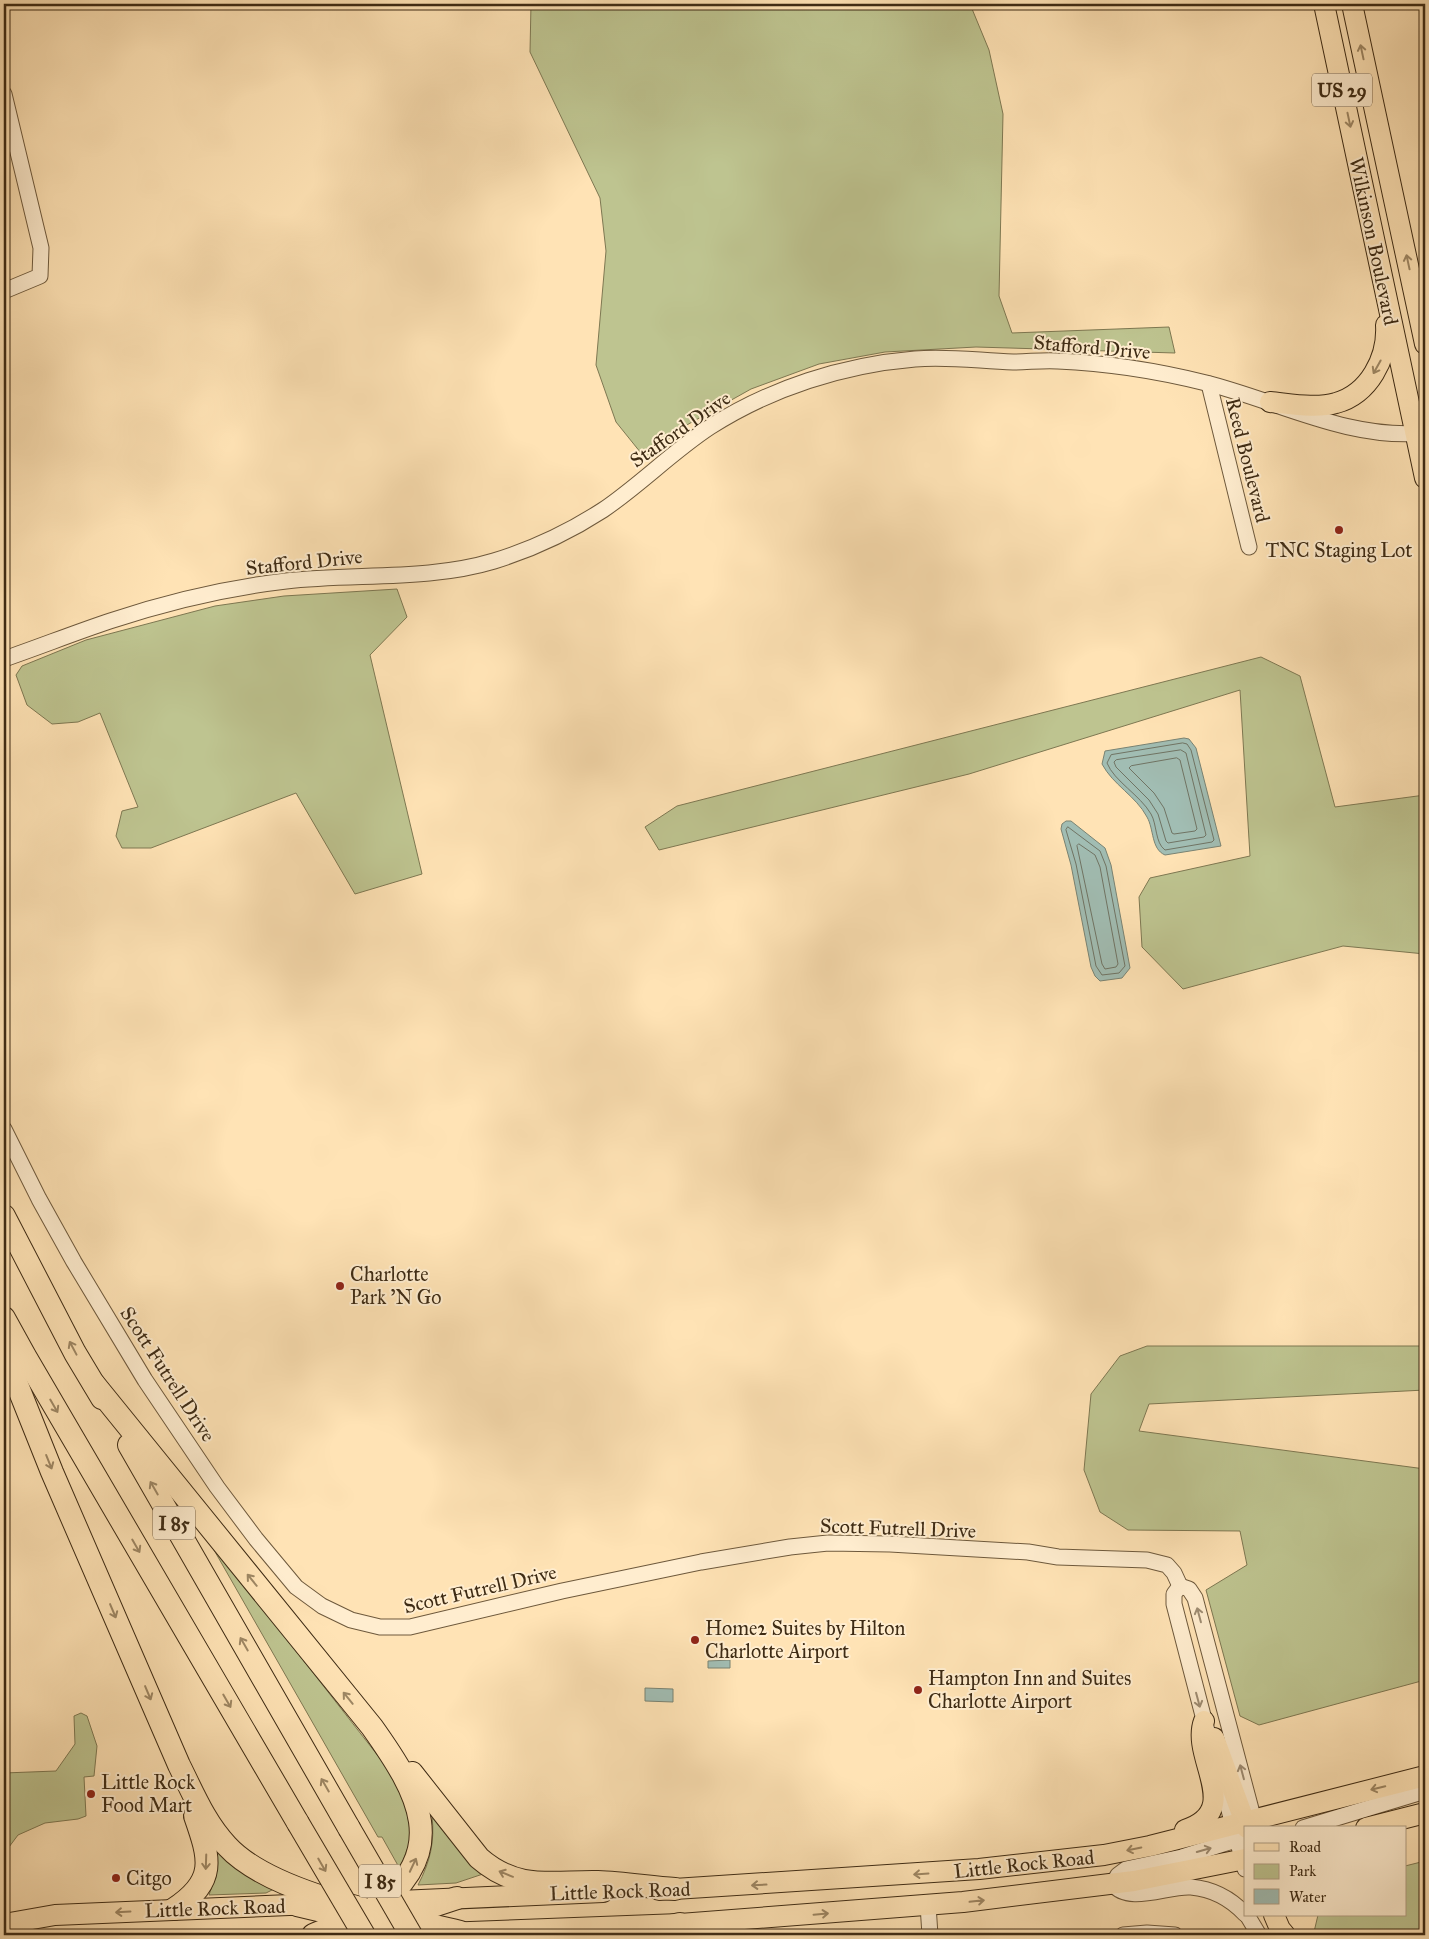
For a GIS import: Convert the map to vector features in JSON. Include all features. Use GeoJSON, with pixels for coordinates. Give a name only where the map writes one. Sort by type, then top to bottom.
{"type":"FeatureCollection","features":[{"type":"Feature","properties":{"kind":"highway","name":"I 85"},"geometry":{"type":"LineString","coordinates":[[4,1216],[75,1352],[349,1828],[382,1924]]}},
{"type":"Feature","properties":{"kind":"highway","name":"I 85"},"geometry":{"type":"LineString","coordinates":[[4,1318],[24,1356],[298,1823],[382,1924]]}},
{"type":"Feature","properties":{"kind":"highway"},"geometry":{"type":"LineString","coordinates":[[4,1352],[52,1472],[179,1765],[209,1823],[235,1855],[271,1877],[382,1924]]}},
{"type":"Feature","properties":{"kind":"highway"},"geometry":{"type":"LineString","coordinates":[[94,1384],[480,1858],[496,1870],[519,1880],[541,1884],[598,1882],[675,1890]]}},
{"type":"Feature","properties":{"kind":"highway"},"geometry":{"type":"LineString","coordinates":[[372,1727],[399,1768],[410,1789],[420,1819],[422,1835],[412,1870],[401,1884],[382,1924]]}},
{"type":"Feature","properties":{"kind":"highway"},"geometry":{"type":"LineString","coordinates":[[174,1909],[197,1892],[204,1877],[206,1861],[206,1847],[179,1765]]}},
{"type":"Feature","properties":{"kind":"highway"},"geometry":{"type":"LineString","coordinates":[[313,1935],[382,1924],[457,1898]]}},
{"type":"Feature","properties":{"kind":"highway"},"geometry":{"type":"LineString","coordinates":[[297,1905],[382,1924],[460,1932]]}},
{"type":"Feature","properties":{"kind":"highway"},"geometry":{"type":"LineString","coordinates":[[632,1935],[680,1924]]}},
{"type":"Feature","properties":{"kind":"main road","name":"Wilkinson Boulevard"},"geometry":{"type":"LineString","coordinates":[[1324,4],[1384,286],[1420,433],[1425,478]]}},
{"type":"Feature","properties":{"kind":"main road","name":"Wilkinson Boulevard"},"geometry":{"type":"LineString","coordinates":[[1352,4],[1425,344]]}},
{"type":"Feature","properties":{"kind":"main road"},"geometry":{"type":"LineString","coordinates":[[1270,402],[1312,405],[1335,404],[1352,397],[1364,386],[1378,368],[1384,352],[1387,331],[1384,286]]}},
{"type":"Feature","properties":{"kind":"main road"},"geometry":{"type":"LineString","coordinates":[[1204,1721],[1209,1726],[1214,1738],[1244,1832]]}},
{"type":"Feature","properties":{"kind":"main road"},"geometry":{"type":"LineString","coordinates":[[1170,1841],[1172,1836],[1178,1832],[1201,1823],[1212,1808],[1213,1786],[1202,1732],[1204,1721]]}},
{"type":"Feature","properties":{"kind":"main road"},"geometry":{"type":"LineString","coordinates":[[1281,1826],[1425,1776]]}},
{"type":"Feature","properties":{"kind":"main road"},"geometry":{"type":"LineString","coordinates":[[1374,1826],[1425,1813]]}},
{"type":"Feature","properties":{"kind":"main road","name":"Little Rock Road"},"geometry":{"type":"LineString","coordinates":[[457,1898],[675,1890],[979,1869],[1104,1855],[1170,1841],[1244,1838]]}},
{"type":"Feature","properties":{"kind":"main road","name":"Little Rock Road"},"geometry":{"type":"LineString","coordinates":[[460,1932],[680,1924],[1016,1897],[1113,1884],[1244,1839]]}},
{"type":"Feature","properties":{"kind":"main road","name":"Little Rock Road"},"geometry":{"type":"LineString","coordinates":[[4,1924],[55,1915],[297,1905]]}},
{"type":"Feature","properties":{"kind":"main road"},"geometry":{"type":"LineString","coordinates":[[1274,1916],[1285,1935]]}},
{"type":"Feature","properties":{"kind":"main road"},"geometry":{"type":"LineString","coordinates":[[4,1933],[21,1935]]}},
{"type":"Feature","properties":{"kind":"street"},"geometry":{"type":"LineString","coordinates":[[4,94],[40,248],[40,276],[4,291]]}},
{"type":"Feature","properties":{"kind":"street","name":"Stafford Drive"},"geometry":{"type":"LineString","coordinates":[[4,659],[112,620],[170,603],[224,591],[285,581],[435,572],[492,562],[565,533],[596,514],[677,450],[738,411],[777,392],[852,368],[912,359],[935,358],[1013,362],[1057,361],[1127,367],[1209,384],[1270,402],[1332,424],[1396,434],[1420,433]]}},
{"type":"Feature","properties":{"kind":"street","name":"Reed Boulevard"},"geometry":{"type":"LineString","coordinates":[[1209,384],[1249,547]]}},
{"type":"Feature","properties":{"kind":"street","name":"Scott Futrell Drive"},"geometry":{"type":"LineString","coordinates":[[4,1129],[39,1199],[74,1262],[145,1380],[217,1487],[256,1539],[296,1587],[322,1606],[351,1620],[380,1627],[410,1627],[562,1591],[701,1562],[790,1547],[842,1542],[1028,1552],[1058,1557],[1162,1562],[1171,1568],[1180,1586],[1188,1589],[1195,1598],[1244,1829]]}},
{"type":"Feature","properties":{"kind":"street"},"geometry":{"type":"LineString","coordinates":[[1180,1586],[1174,1594],[1174,1604],[1204,1721]]}},
{"type":"Feature","properties":{"kind":"street"},"geometry":{"type":"LineString","coordinates":[[1310,1826],[1425,1792]]}},
{"type":"Feature","properties":{"kind":"street"},"geometry":{"type":"LineString","coordinates":[[1113,1884],[1120,1891],[1132,1894],[1185,1887],[1204,1889],[1221,1895],[1244,1913]]}},
{"type":"Feature","properties":{"kind":"street"},"geometry":{"type":"LineString","coordinates":[[928,1905],[930,1935]]}},
{"type":"Feature","properties":{"kind":"street"},"geometry":{"type":"LineString","coordinates":[[1247,1916],[1259,1935]]}},
{"type":"Feature","properties":{"kind":"street"},"geometry":{"type":"LineString","coordinates":[[1259,1916],[1266,1935]]}},
{"type":"Feature","properties":{"kind":"street"},"geometry":{"type":"LineString","coordinates":[[1282,1916],[1290,1935]]}},
{"type":"Feature","properties":{"kind":"street"},"geometry":{"type":"LineString","coordinates":[[1123,1935],[1147,1933],[1175,1935]]}},
{"type":"Feature","properties":{"kind":"green space"},"geometry":{"type":"Polygon","coordinates":[[[531,4],[970,4],[989,50],[1003,114],[999,296],[1012,333],[1169,327],[1175,353],[976,347],[885,352],[819,364],[751,389],[685,426],[645,458],[616,422],[596,365],[606,251],[600,198],[530,52],[531,4]]]}},
{"type":"Feature","properties":{"kind":"green space"},"geometry":{"type":"Polygon","coordinates":[[[397,589],[407,617],[370,655],[422,874],[355,894],[296,793],[151,848],[122,848],[116,836],[122,811],[138,807],[100,713],[78,722],[52,724],[27,705],[16,675],[22,666],[86,640],[215,606],[284,596],[397,589]]]}},
{"type":"Feature","properties":{"kind":"green space"},"geometry":{"type":"Polygon","coordinates":[[[1261,657],[1300,676],[1335,807],[1425,795],[1425,954],[1343,946],[1183,989],[1142,947],[1139,897],[1150,878],[1250,856],[1240,690],[969,774],[659,850],[645,827],[677,806],[1261,657]]]}},
{"type":"Feature","properties":{"kind":"green space"},"geometry":{"type":"Polygon","coordinates":[[[1147,1346],[1425,1346],[1425,1390],[1149,1404],[1139,1431],[1425,1469],[1425,1680],[1259,1725],[1240,1716],[1206,1590],[1247,1565],[1240,1531],[1128,1530],[1100,1512],[1084,1470],[1091,1394],[1120,1356],[1147,1346]]]}},
{"type":"Feature","properties":{"kind":"green space"},"geometry":{"type":"Polygon","coordinates":[[[206,1536],[386,1766],[403,1796],[412,1836],[400,1869],[382,1837],[378,1837],[206,1536]]]}},
{"type":"Feature","properties":{"kind":"green space"},"geometry":{"type":"Polygon","coordinates":[[[81,1713],[87,1716],[97,1746],[94,1776],[84,1777],[86,1816],[78,1819],[45,1823],[18,1835],[9,1847],[8,1864],[4,1869],[4,1773],[56,1771],[75,1744],[74,1716],[81,1713]]]}},
{"type":"Feature","properties":{"kind":"green space"},"geometry":{"type":"Polygon","coordinates":[[[432,1816],[483,1874],[456,1883],[418,1885],[431,1852],[433,1835],[432,1816]]]}},
{"type":"Feature","properties":{"kind":"green space"},"geometry":{"type":"Polygon","coordinates":[[[215,1849],[274,1889],[266,1893],[209,1895],[217,1871],[215,1849]]]}},
{"type":"Feature","properties":{"kind":"green space"},"geometry":{"type":"Polygon","coordinates":[[[1425,1861],[1425,1935],[1316,1935],[1314,1932],[1318,1916],[1406,1916],[1406,1866],[1425,1861]]]}},
{"type":"Feature","properties":{"kind":"water"},"geometry":{"type":"Polygon","coordinates":[[[1184,738],[1189,739],[1196,748],[1221,846],[1165,855],[1160,852],[1155,844],[1147,817],[1102,764],[1105,751],[1184,738]]]}},
{"type":"Feature","properties":{"kind":"water"},"geometry":{"type":"Polygon","coordinates":[[[1066,821],[1071,821],[1105,848],[1111,865],[1130,968],[1122,978],[1100,981],[1095,976],[1091,967],[1071,865],[1061,829],[1062,824],[1066,821]]]}},
{"type":"Feature","properties":{"kind":"water"},"geometry":{"type":"Polygon","coordinates":[[[730,1660],[730,1668],[708,1668],[708,1661],[730,1660]]]}},
{"type":"Feature","properties":{"kind":"water"},"geometry":{"type":"Polygon","coordinates":[[[645,1688],[673,1689],[673,1702],[645,1701],[645,1688]]]}},
{"type":"Feature","properties":{"kind":"place","name":"TNC Staging Lot"},"geometry":{"type":"Point","coordinates":[1339,530]}},
{"type":"Feature","properties":{"kind":"place","name":"Charlotte Park 'N Go"},"geometry":{"type":"Point","coordinates":[340,1286]}},
{"type":"Feature","properties":{"kind":"place","name":"Home2 Suites by Hilton Charlotte Airport"},"geometry":{"type":"Point","coordinates":[695,1640]}},
{"type":"Feature","properties":{"kind":"place","name":"Hampton Inn and Suites Charlotte Airport"},"geometry":{"type":"Point","coordinates":[918,1690]}},
{"type":"Feature","properties":{"kind":"place","name":"Little Rock Food Mart"},"geometry":{"type":"Point","coordinates":[91,1794]}},
{"type":"Feature","properties":{"kind":"place","name":"Citgo"},"geometry":{"type":"Point","coordinates":[116,1878]}}]}
